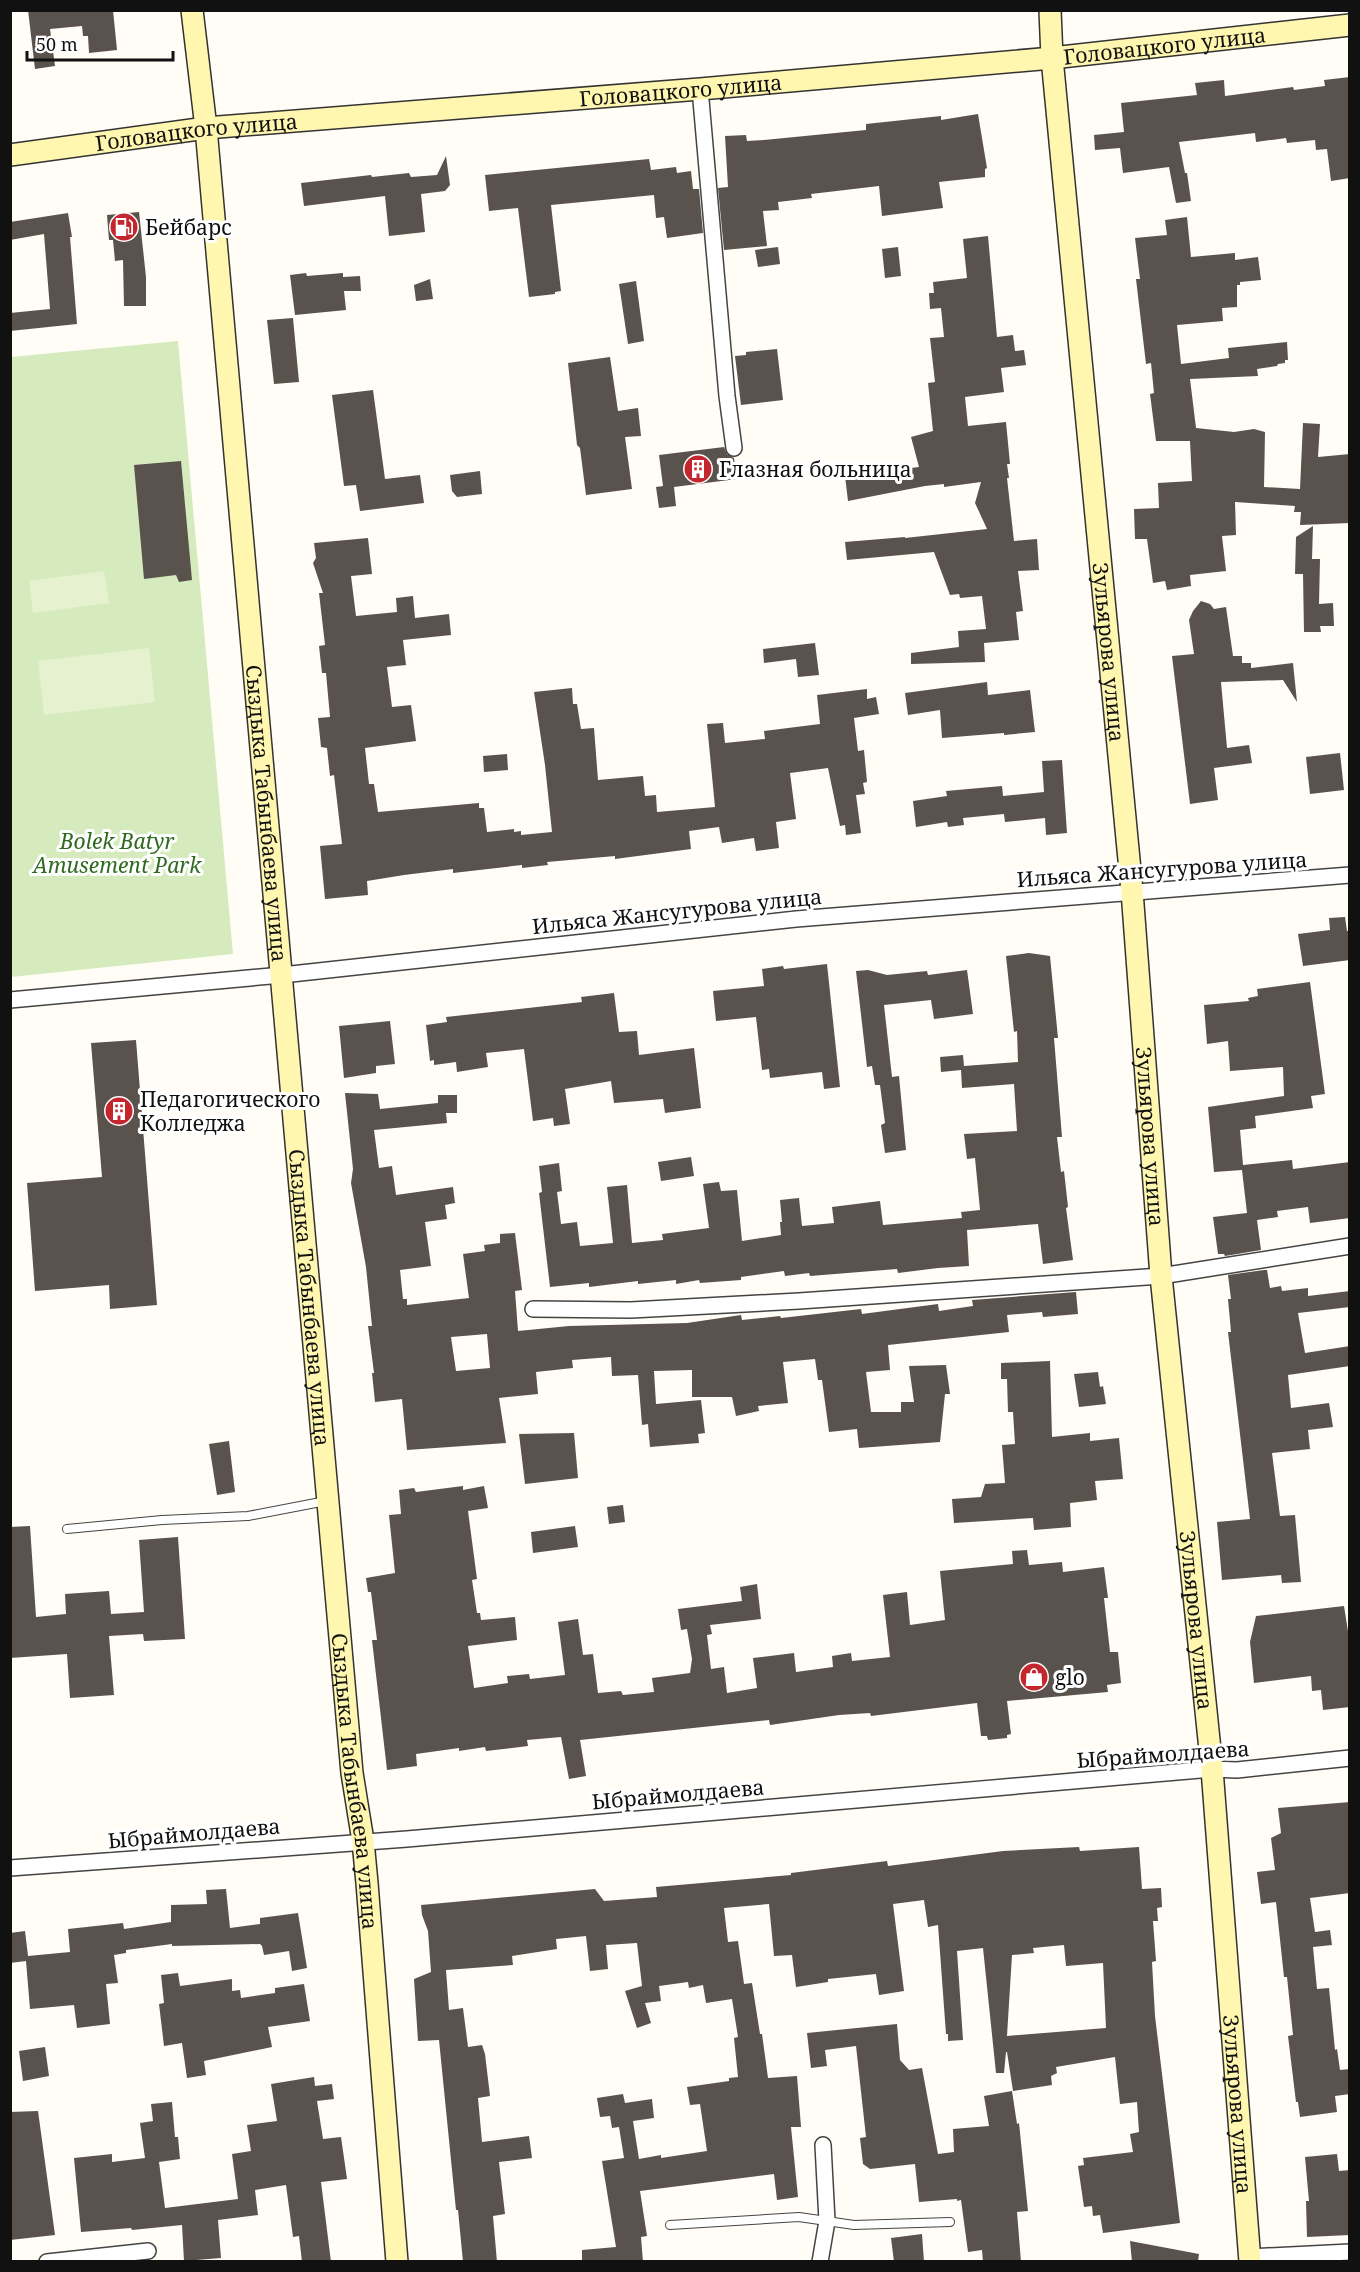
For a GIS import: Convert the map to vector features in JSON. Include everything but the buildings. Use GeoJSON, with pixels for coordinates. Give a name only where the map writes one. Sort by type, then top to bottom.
{"type":"FeatureCollection","features":[{"type":"Feature","properties":{"kind":"street","name":"Сыздыка Табынбаева улица"},"geometry":{"type":"LineString","coordinates":[[192,10],[206,128],[352,1773],[363,1841],[397,2262]]}},
{"type":"Feature","properties":{"kind":"street","name":"Зульярова улица"},"geometry":{"type":"LineString","coordinates":[[1050,10],[1052,58],[1132,891],[1161,1276],[1212,1769],[1249,2259]]}},
{"type":"Feature","properties":{"kind":"street","name":"Головацкого улица"},"geometry":{"type":"LineString","coordinates":[[10,155],[206,128],[700,89],[1052,58],[1350,25]]}},
{"type":"Feature","properties":{"kind":"street"},"geometry":{"type":"LineString","coordinates":[[700,89],[727,396],[734,448]]}},
{"type":"Feature","properties":{"kind":"street","name":"Ильяса Жансугурова улица"},"geometry":{"type":"LineString","coordinates":[[10,1000],[282,975],[796,919],[1350,875]]}},
{"type":"Feature","properties":{"kind":"street"},"geometry":{"type":"LineString","coordinates":[[533,1309],[631,1310],[800,1302],[1161,1276],[1350,1246]]}},
{"type":"Feature","properties":{"kind":"street","name":"Ыбраймолдаева"},"geometry":{"type":"LineString","coordinates":[[10,1868],[363,1841],[1212,1769],[1237,1770],[1350,1758]]}},
{"type":"Feature","properties":{"kind":"street"},"geometry":{"type":"LineString","coordinates":[[820,2262],[827,2221],[823,2145]]}},
{"type":"Feature","properties":{"kind":"street"},"geometry":{"type":"LineString","coordinates":[[48,2262],[148,2251]]}},
{"type":"Feature","properties":{"kind":"street"},"geometry":{"type":"LineString","coordinates":[[1249,2259],[1350,2252]]}},
{"type":"Feature","properties":{"kind":"lane"},"geometry":{"type":"LineString","coordinates":[[68,1529],[162,1520],[248,1516],[328,1501]]}},
{"type":"Feature","properties":{"kind":"lane"},"geometry":{"type":"LineString","coordinates":[[670,2225],[799,2217],[854,2224],[950,2222]]}},
{"type":"Feature","properties":{"kind":"green space","name":"Bolek Batyr Amusement Park"},"geometry":{"type":"Polygon","coordinates":[[[178,341],[233,954],[11,977],[11,357],[178,341]]]}},
{"type":"Feature","properties":{"kind":"green space"},"geometry":{"type":"Polygon","coordinates":[[[104,571],[109,603],[33,613],[29,581],[104,571]]]}},
{"type":"Feature","properties":{"kind":"green space"},"geometry":{"type":"Polygon","coordinates":[[[149,648],[155,702],[44,715],[38,661],[149,648]]]}},
{"type":"Feature","properties":{"kind":"place","name":"Бейбарс"},"geometry":{"type":"Point","coordinates":[124,227]}},
{"type":"Feature","properties":{"kind":"place","name":"Глазная больница"},"geometry":{"type":"Point","coordinates":[698,469]}},
{"type":"Feature","properties":{"kind":"place","name":"Педагогического Колледжа"},"geometry":{"type":"Point","coordinates":[119,1111]}},
{"type":"Feature","properties":{"kind":"place","name":"glo"},"geometry":{"type":"Point","coordinates":[1034,1677]}}]}
